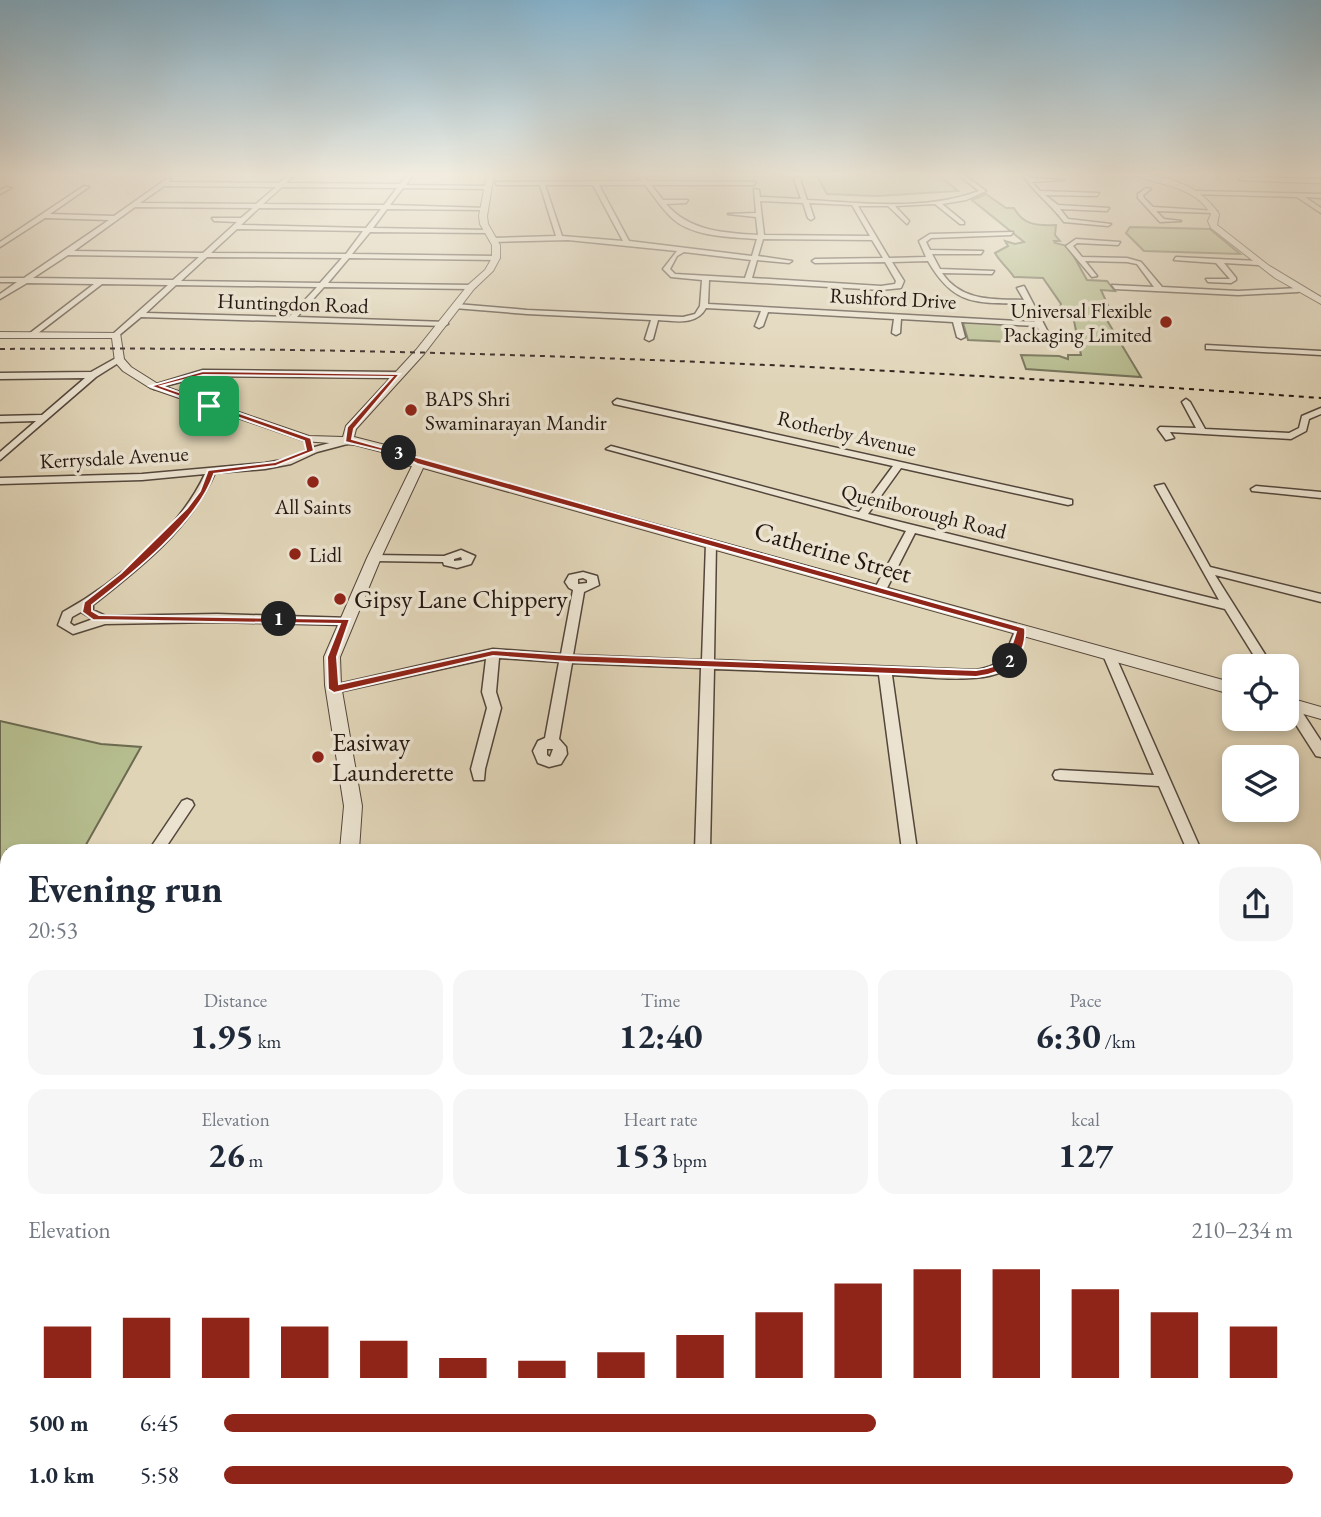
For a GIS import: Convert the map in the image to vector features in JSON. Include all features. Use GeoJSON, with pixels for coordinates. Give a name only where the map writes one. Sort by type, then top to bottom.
{"type":"FeatureCollection","features":[{"type":"Feature","properties":{"kind":"street"},"geometry":{"type":"LineString","coordinates":[[0,298],[78,245]]}},
{"type":"Feature","properties":{"kind":"street"},"geometry":{"type":"LineString","coordinates":[[0,335],[117,335],[217,245]]}},
{"type":"Feature","properties":{"kind":"street"},"geometry":{"type":"LineString","coordinates":[[290,321],[357,245]]}},
{"type":"Feature","properties":{"kind":"street"},"geometry":{"type":"LineString","coordinates":[[352,440],[398,375],[444,324],[471,287],[489,271],[498,251],[495,245]]}},
{"type":"Feature","properties":{"kind":"street"},"geometry":{"type":"LineString","coordinates":[[650,245],[789,261]]}},
{"type":"Feature","properties":{"kind":"street"},"geometry":{"type":"LineString","coordinates":[[748,281],[758,245]]}},
{"type":"Feature","properties":{"kind":"street"},"geometry":{"type":"LineString","coordinates":[[682,250],[666,269],[669,275],[887,288],[901,284],[876,245]]}},
{"type":"Feature","properties":{"kind":"street"},"geometry":{"type":"LineString","coordinates":[[925,245],[947,286],[961,297],[1029,302]]}},
{"type":"Feature","properties":{"kind":"street"},"geometry":{"type":"LineString","coordinates":[[1070,245],[1094,276]]}},
{"type":"Feature","properties":{"kind":"street"},"geometry":{"type":"LineString","coordinates":[[1236,245],[1298,290],[1321,301]]}},
{"type":"Feature","properties":{"kind":"street"},"geometry":{"type":"LineString","coordinates":[[927,252],[981,252]]}},
{"type":"Feature","properties":{"kind":"street"},"geometry":{"type":"LineString","coordinates":[[67,253],[496,258]]}},
{"type":"Feature","properties":{"kind":"street"},"geometry":{"type":"LineString","coordinates":[[815,261],[932,259]]}},
{"type":"Feature","properties":{"kind":"street"},"geometry":{"type":"LineString","coordinates":[[1081,259],[1127,260],[1139,263],[1160,289]]}},
{"type":"Feature","properties":{"kind":"street"},"geometry":{"type":"LineString","coordinates":[[1176,259],[1258,263]]}},
{"type":"Feature","properties":{"kind":"street"},"geometry":{"type":"LineString","coordinates":[[1208,280],[1234,279],[1219,262]]}},
{"type":"Feature","properties":{"kind":"street"},"geometry":{"type":"LineString","coordinates":[[938,271],[992,272]]}},
{"type":"Feature","properties":{"kind":"street"},"geometry":{"type":"LineString","coordinates":[[457,306],[655,319],[698,316],[704,306],[706,279]]}},
{"type":"Feature","properties":{"kind":"street"},"geometry":{"type":"LineString","coordinates":[[0,280],[471,287]]}},
{"type":"Feature","properties":{"kind":"street"},"geometry":{"type":"LineString","coordinates":[[33,335],[100,282]]}},
{"type":"Feature","properties":{"kind":"street"},"geometry":{"type":"LineString","coordinates":[[1115,287],[1245,293],[1298,290]]}},
{"type":"Feature","properties":{"kind":"street"},"geometry":{"type":"LineString","coordinates":[[1021,288],[1046,336],[1070,340]]}},
{"type":"Feature","properties":{"kind":"street","name":"Rushford Drive"},"geometry":{"type":"LineString","coordinates":[[704,306],[766,308],[829,317],[898,316],[1038,324]]}},
{"type":"Feature","properties":{"kind":"street"},"geometry":{"type":"LineString","coordinates":[[759,326],[766,308]]}},
{"type":"Feature","properties":{"kind":"street","name":"Huntingdon Road"},"geometry":{"type":"LineString","coordinates":[[140,315],[444,324]]}},
{"type":"Feature","properties":{"kind":"street"},"geometry":{"type":"LineString","coordinates":[[896,333],[898,316]]}},
{"type":"Feature","properties":{"kind":"street"},"geometry":{"type":"LineString","coordinates":[[649,338],[655,319]]}},
{"type":"Feature","properties":{"kind":"street"},"geometry":{"type":"LineString","coordinates":[[956,319],[961,337]]}},
{"type":"Feature","properties":{"kind":"street"},"geometry":{"type":"LineString","coordinates":[[117,335],[119,360],[127,369],[154,386],[309,445],[352,440],[405,454],[419,463]]}},
{"type":"Feature","properties":{"kind":"street"},"geometry":{"type":"LineString","coordinates":[[1209,347],[1321,353]]}},
{"type":"Feature","properties":{"kind":"street"},"geometry":{"type":"LineString","coordinates":[[0,457],[95,373],[119,360]]}},
{"type":"Feature","properties":{"kind":"street"},"geometry":{"type":"LineString","coordinates":[[0,376],[95,373],[127,369]]}},
{"type":"Feature","properties":{"kind":"street"},"geometry":{"type":"LineString","coordinates":[[154,386],[203,373],[398,375]]}},
{"type":"Feature","properties":{"kind":"street","name":"Rotherby Avenue"},"geometry":{"type":"LineString","coordinates":[[617,402],[1068,502]]}},
{"type":"Feature","properties":{"kind":"street"},"geometry":{"type":"LineString","coordinates":[[1186,402],[1202,431]]}},
{"type":"Feature","properties":{"kind":"street"},"geometry":{"type":"LineString","coordinates":[[1169,438],[1163,429],[1295,438],[1303,429],[1305,418],[1321,411]]}},
{"type":"Feature","properties":{"kind":"street"},"geometry":{"type":"LineString","coordinates":[[0,419],[43,418]]}},
{"type":"Feature","properties":{"kind":"street"},"geometry":{"type":"LineString","coordinates":[[327,442],[352,440],[399,461],[406,467],[409,485]]}},
{"type":"Feature","properties":{"kind":"street","name":"Kerrysdale Avenue"},"geometry":{"type":"LineString","coordinates":[[0,481],[211,472],[276,464],[309,445]]}},
{"type":"Feature","properties":{"kind":"street","name":"Queniborough Road"},"geometry":{"type":"LineString","coordinates":[[611,449],[912,529],[1229,606]]}},
{"type":"Feature","properties":{"kind":"street"},"geometry":{"type":"LineString","coordinates":[[399,461],[419,463]]}},
{"type":"Feature","properties":{"kind":"street"},"geometry":{"type":"LineString","coordinates":[[350,844],[353,806],[334,689],[332,657],[374,558],[419,463]]}},
{"type":"Feature","properties":{"kind":"street","name":"Catherine Street"},"geometry":{"type":"LineString","coordinates":[[419,463],[1222,686]]}},
{"type":"Feature","properties":{"kind":"street"},"geometry":{"type":"LineString","coordinates":[[862,515],[899,464]]}},
{"type":"Feature","properties":{"kind":"street"},"geometry":{"type":"LineString","coordinates":[[409,485],[421,473],[446,470]]}},
{"type":"Feature","properties":{"kind":"street"},"geometry":{"type":"LineString","coordinates":[[211,472],[204,492],[190,510],[125,575],[87,604],[67,615],[64,625],[72,630],[104,620],[217,618],[346,621]]}},
{"type":"Feature","properties":{"kind":"street"},"geometry":{"type":"LineString","coordinates":[[1160,486],[1206,569],[1259,654]]}},
{"type":"Feature","properties":{"kind":"street"},"geometry":{"type":"LineString","coordinates":[[1256,489],[1319,497]]}},
{"type":"Feature","properties":{"kind":"street"},"geometry":{"type":"LineString","coordinates":[[880,590],[912,529]]}},
{"type":"Feature","properties":{"kind":"street"},"geometry":{"type":"LineString","coordinates":[[703,844],[711,543]]}},
{"type":"Feature","properties":{"kind":"street"},"geometry":{"type":"LineString","coordinates":[[374,558],[448,559]]}},
{"type":"Feature","properties":{"kind":"street"},"geometry":{"type":"LineString","coordinates":[[1206,569],[1321,598]]}},
{"type":"Feature","properties":{"kind":"street"},"geometry":{"type":"LineString","coordinates":[[551,744],[579,589]]}},
{"type":"Feature","properties":{"kind":"street"},"geometry":{"type":"LineString","coordinates":[[87,604],[87,612],[104,620]]}},
{"type":"Feature","properties":{"kind":"street"},"geometry":{"type":"LineString","coordinates":[[334,689],[493,653],[568,659],[885,671],[989,672],[1008,663],[1021,630]]}},
{"type":"Feature","properties":{"kind":"street"},"geometry":{"type":"LineString","coordinates":[[479,776],[478,769],[494,708],[489,692],[493,653]]}},
{"type":"Feature","properties":{"kind":"street"},"geometry":{"type":"LineString","coordinates":[[1110,655],[1191,844]]}},
{"type":"Feature","properties":{"kind":"street"},"geometry":{"type":"LineString","coordinates":[[885,671],[909,844]]}},
{"type":"Feature","properties":{"kind":"street"},"geometry":{"type":"LineString","coordinates":[[1299,706],[1321,713]]}},
{"type":"Feature","properties":{"kind":"street"},"geometry":{"type":"LineString","coordinates":[[1299,720],[1321,752]]}},
{"type":"Feature","properties":{"kind":"street"},"geometry":{"type":"LineString","coordinates":[[1060,775],[1164,781]]}},
{"type":"Feature","properties":{"kind":"street"},"geometry":{"type":"LineString","coordinates":[[160,844],[187,805]]}},
{"type":"Feature","properties":{"kind":"green space"},"geometry":{"type":"Polygon","coordinates":[[[1138,245],[1229,245],[1240,254],[1144,251],[1138,245]]]}},
{"type":"Feature","properties":{"kind":"green space"},"geometry":{"type":"Polygon","coordinates":[[[1008,246],[1068,246],[1087,280],[1107,281],[1115,291],[1101,290],[1111,312],[1102,312],[1141,377],[1026,369],[1021,355],[1059,356],[1068,359],[1068,355],[1081,355],[1072,311],[1059,310],[1061,304],[1043,278],[1014,277],[995,253],[1008,246]]]}},
{"type":"Feature","properties":{"kind":"green space"},"geometry":{"type":"Polygon","coordinates":[[[970,320],[1003,322],[1010,342],[968,340],[963,323],[970,320]]]}},
{"type":"Feature","properties":{"kind":"green space"},"geometry":{"type":"Polygon","coordinates":[[[0,721],[101,744],[141,747],[86,844],[0,844],[0,721]]]}},
{"type":"Feature","properties":{"kind":"railway"},"geometry":{"type":"LineString","coordinates":[[0,349],[331,351],[661,360],[1321,398]]}},
{"type":"Feature","properties":{"kind":"place","name":"Universal Flexible Packaging Limited"},"geometry":{"type":"Point","coordinates":[1166,322]}},
{"type":"Feature","properties":{"kind":"place","name":"BAPS Shri Swaminarayan Mandir"},"geometry":{"type":"Point","coordinates":[411,410]}},
{"type":"Feature","properties":{"kind":"place","name":"All Saints"},"geometry":{"type":"Point","coordinates":[313,482]}},
{"type":"Feature","properties":{"kind":"place","name":"Lidl"},"geometry":{"type":"Point","coordinates":[295,554]}},
{"type":"Feature","properties":{"kind":"place","name":"Gipsy Lane Chippery"},"geometry":{"type":"Point","coordinates":[340,599]}},
{"type":"Feature","properties":{"kind":"place","name":"Easiway Launderette"},"geometry":{"type":"Point","coordinates":[318,757]}},
{"type":"Feature","properties":{"kind":"route"},"geometry":{"type":"LineString","coordinates":[[203,373],[398,375],[350,428],[348,441],[405,454],[419,463],[1021,630],[1008,663],[1001,668],[976,674],[568,659],[493,653],[334,689],[332,657],[346,621],[96,618],[87,612],[87,604],[125,575],[190,510],[204,492],[211,472],[291,461],[311,451],[308,439],[209,406],[154,386],[203,373]]}}]}
